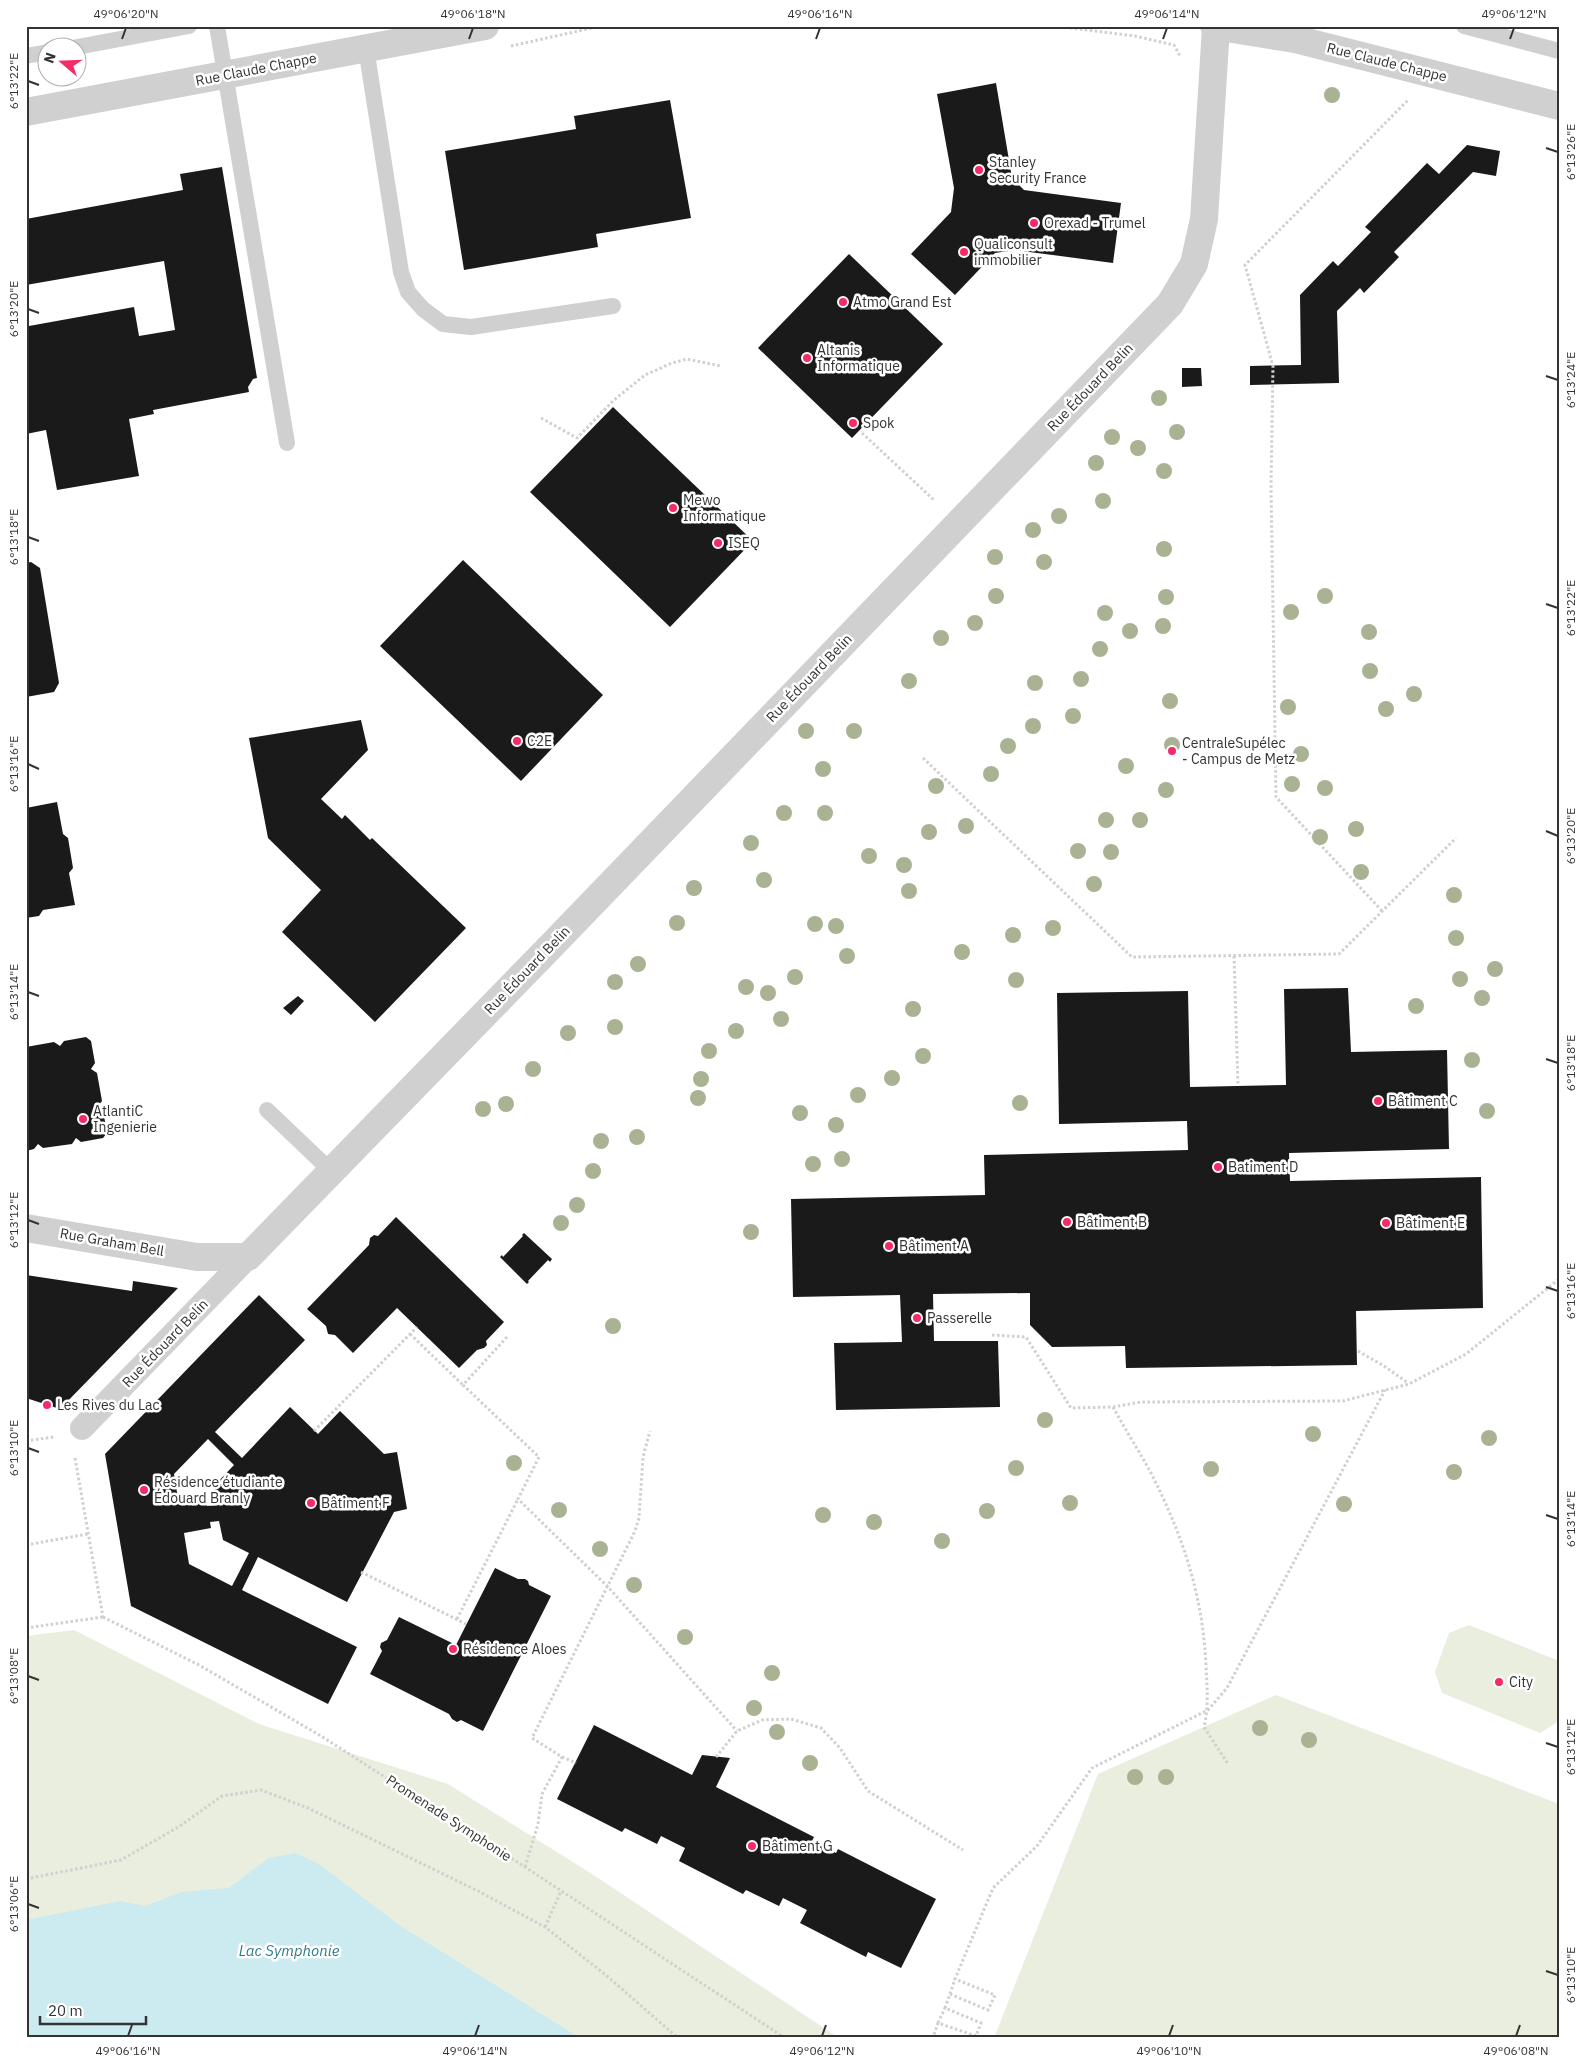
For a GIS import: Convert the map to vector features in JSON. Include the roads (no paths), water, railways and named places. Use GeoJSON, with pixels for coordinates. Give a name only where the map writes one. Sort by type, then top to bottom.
{"type":"FeatureCollection","features":[{"type":"Feature","properties":{"kind":"street","name":"Rue Claude Chappe"},"geometry":{"type":"LineString","coordinates":[[26,112],[485,26]]}},
{"type":"Feature","properties":{"kind":"street","name":"Rue Claude Chappe"},"geometry":{"type":"LineString","coordinates":[[1216,26],[1295,40],[1559,106]]}},
{"type":"Feature","properties":{"kind":"street","name":"Rue Édouard Belin"},"geometry":{"type":"LineString","coordinates":[[72,1432],[248,1257],[1170,304],[1194,264],[1204,219],[1216,26]]}},
{"type":"Feature","properties":{"kind":"street","name":"Rue Graham Bell"},"geometry":{"type":"LineString","coordinates":[[26,1228],[197,1257],[248,1257]]}},
{"type":"Feature","properties":{"kind":"lane"},"geometry":{"type":"LineString","coordinates":[[88,45],[189,26]]}},
{"type":"Feature","properties":{"kind":"lane"},"geometry":{"type":"LineString","coordinates":[[217,26],[288,443]]}},
{"type":"Feature","properties":{"kind":"lane"},"geometry":{"type":"LineString","coordinates":[[1464,26],[1559,51]]}},
{"type":"Feature","properties":{"kind":"lane"},"geometry":{"type":"LineString","coordinates":[[366,48],[401,272],[408,292],[423,309],[443,324],[471,327],[613,306]]}},
{"type":"Feature","properties":{"kind":"lane"},"geometry":{"type":"LineString","coordinates":[[267,1110],[331,1171]]}},
{"type":"Feature","properties":{"kind":"water","name":"Lac Symphonie"},"geometry":{"type":"Polygon","coordinates":[[[296,1853],[319,1864],[399,1925],[580,2038],[26,2038],[26,1920],[120,1901],[146,1906],[181,1892],[229,1888],[269,1858],[296,1853]]]}},
{"type":"Feature","properties":{"kind":"place","name":"Stanley Security France"},"geometry":{"type":"Point","coordinates":[979,170]}},
{"type":"Feature","properties":{"kind":"place","name":"Orexad - Trumel"},"geometry":{"type":"Point","coordinates":[1034,223]}},
{"type":"Feature","properties":{"kind":"place","name":"Qualiconsult immobilier"},"geometry":{"type":"Point","coordinates":[964,252]}},
{"type":"Feature","properties":{"kind":"place","name":"Atmo Grand Est"},"geometry":{"type":"Point","coordinates":[843,302]}},
{"type":"Feature","properties":{"kind":"place","name":"Altanis Informatique"},"geometry":{"type":"Point","coordinates":[807,358]}},
{"type":"Feature","properties":{"kind":"place","name":"Spok"},"geometry":{"type":"Point","coordinates":[853,423]}},
{"type":"Feature","properties":{"kind":"place","name":"Mewo Informatique"},"geometry":{"type":"Point","coordinates":[673,508]}},
{"type":"Feature","properties":{"kind":"place","name":"ISEQ"},"geometry":{"type":"Point","coordinates":[718,543]}},
{"type":"Feature","properties":{"kind":"place","name":"C2E"},"geometry":{"type":"Point","coordinates":[517,741]}},
{"type":"Feature","properties":{"kind":"place","name":"CentraleSupélec - Campus de Metz"},"geometry":{"type":"Point","coordinates":[1172,751]}},
{"type":"Feature","properties":{"kind":"place","name":"Bâtiment C"},"geometry":{"type":"Point","coordinates":[1378,1101]}},
{"type":"Feature","properties":{"kind":"place","name":"AtlantiC Ingenierie"},"geometry":{"type":"Point","coordinates":[83,1119]}},
{"type":"Feature","properties":{"kind":"place","name":"Batiment D"},"geometry":{"type":"Point","coordinates":[1218,1167]}},
{"type":"Feature","properties":{"kind":"place","name":"Bâtiment B"},"geometry":{"type":"Point","coordinates":[1067,1222]}},
{"type":"Feature","properties":{"kind":"place","name":"Bâtiment E"},"geometry":{"type":"Point","coordinates":[1386,1223]}},
{"type":"Feature","properties":{"kind":"place","name":"Bâtiment A"},"geometry":{"type":"Point","coordinates":[889,1246]}},
{"type":"Feature","properties":{"kind":"place","name":"Passerelle"},"geometry":{"type":"Point","coordinates":[917,1318]}},
{"type":"Feature","properties":{"kind":"place","name":"Les Rives du Lac"},"geometry":{"type":"Point","coordinates":[47,1405]}},
{"type":"Feature","properties":{"kind":"place","name":"Résidence étudiante Édouard Branly"},"geometry":{"type":"Point","coordinates":[144,1490]}},
{"type":"Feature","properties":{"kind":"place","name":"Bâtiment F"},"geometry":{"type":"Point","coordinates":[311,1503]}},
{"type":"Feature","properties":{"kind":"place","name":"Résidence Aloes"},"geometry":{"type":"Point","coordinates":[453,1649]}},
{"type":"Feature","properties":{"kind":"place","name":"City"},"geometry":{"type":"Point","coordinates":[1499,1682]}},
{"type":"Feature","properties":{"kind":"place","name":"Bâtiment G"},"geometry":{"type":"Point","coordinates":[752,1846]}}]}
